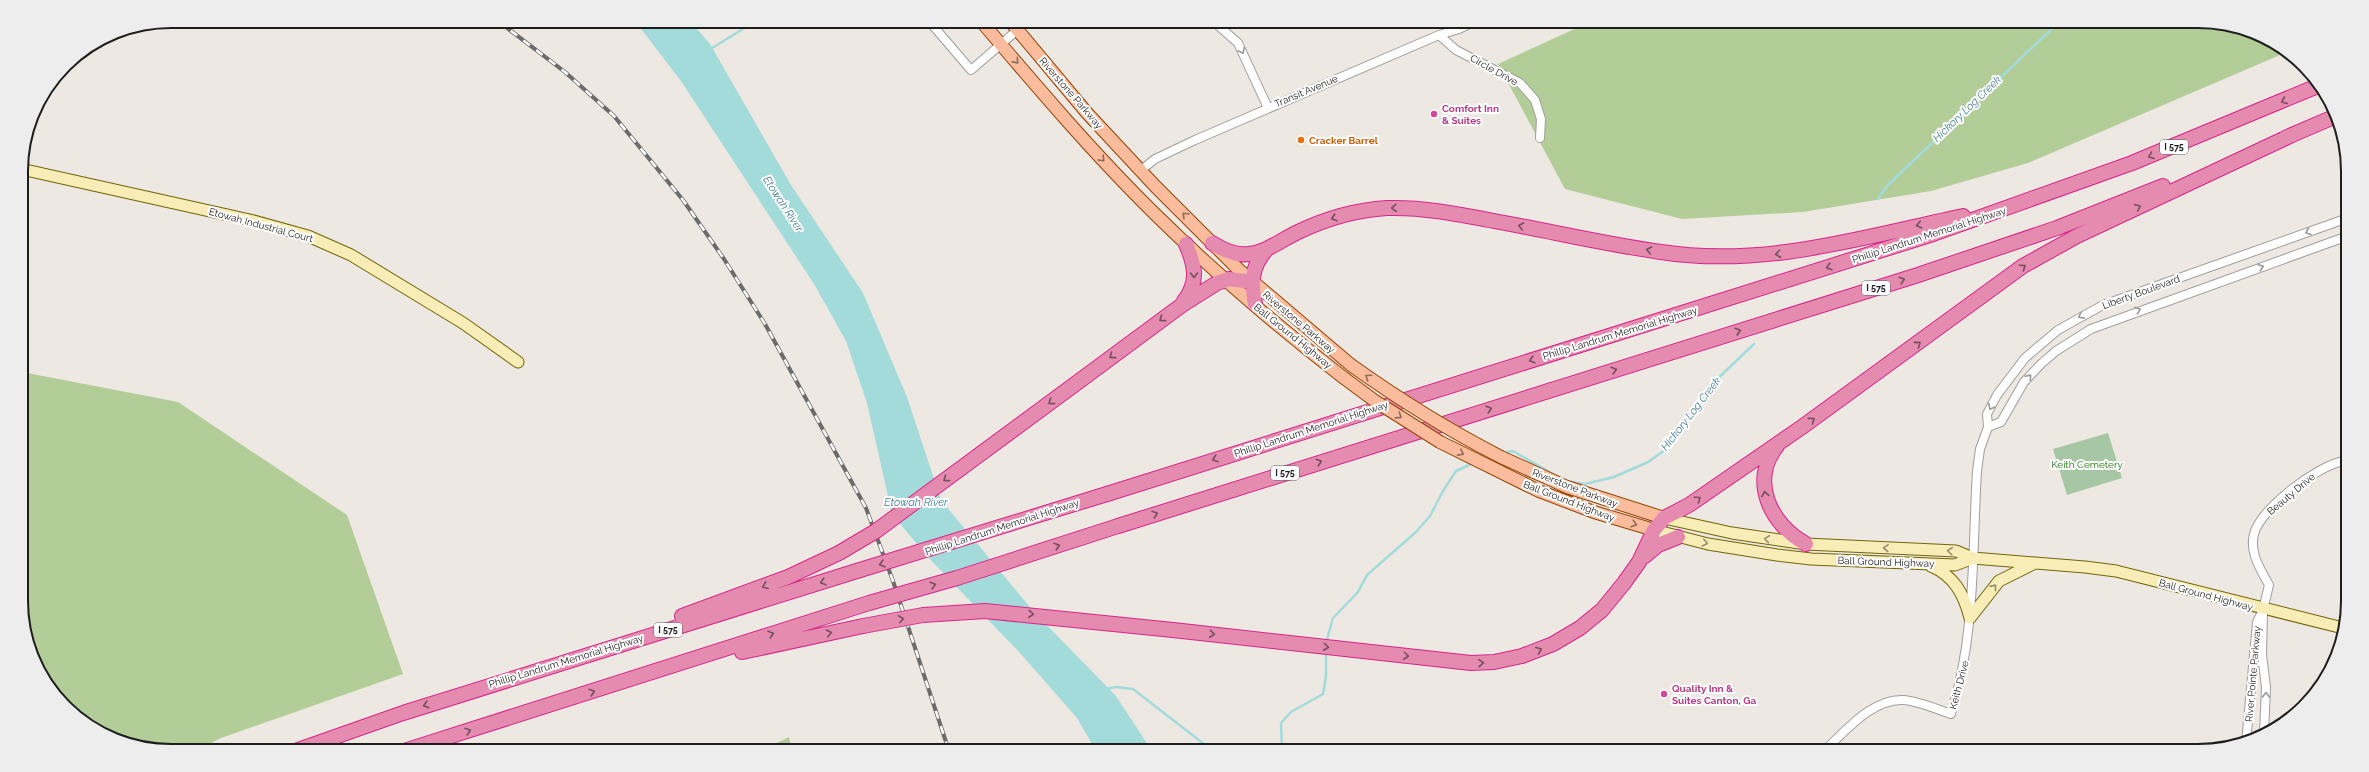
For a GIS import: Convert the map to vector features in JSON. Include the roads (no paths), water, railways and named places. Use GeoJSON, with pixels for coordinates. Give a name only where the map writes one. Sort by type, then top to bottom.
{"type":"FeatureCollection","features":[{"type":"Feature","properties":{"kind":"highway","name":"Phillip Landrum Memorial Highway"},"geometry":{"type":"LineString","coordinates":[[313,744],[358,727],[476,689],[1107,494],[1831,267],[2026,202],[2185,142],[2314,88]]}},
{"type":"Feature","properties":{"kind":"highway","name":"I 575"},"geometry":{"type":"LineString","coordinates":[[426,744],[869,603],[957,578],[1915,276],[2057,228],[2331,118]]}},
{"type":"Feature","properties":{"kind":"highway"},"geometry":{"type":"LineString","coordinates":[[668,667],[863,626],[923,615],[985,611],[1288,642],[1471,663],[1502,661],[1532,653],[1567,637],[1591,619],[1611,600],[1639,562],[1654,530],[1664,518],[1689,505],[1780,442],[2023,266],[2050,250],[2292,135]]}},
{"type":"Feature","properties":{"kind":"highway"},"geometry":{"type":"LineString","coordinates":[[1212,243],[1226,250],[1241,254],[1267,249],[1300,231],[1337,217],[1361,211],[1400,208],[1442,211],[1662,252],[1717,257],[1754,256],[1826,246],[2026,202]]}},
{"type":"Feature","properties":{"kind":"highway"},"geometry":{"type":"LineString","coordinates":[[1182,305],[1192,289],[1195,275],[1186,244]]}},
{"type":"Feature","properties":{"kind":"highway"},"geometry":{"type":"LineString","coordinates":[[1255,304],[1252,282],[1255,266],[1267,249]]}},
{"type":"Feature","properties":{"kind":"highway"},"geometry":{"type":"LineString","coordinates":[[476,689],[763,587],[839,553],[876,531],[1182,305],[1225,279],[1252,282]]}},
{"type":"Feature","properties":{"kind":"highway"},"geometry":{"type":"LineString","coordinates":[[1780,442],[1771,453],[1766,469],[1764,488],[1767,502],[1784,529],[1806,544]]}},
{"type":"Feature","properties":{"kind":"highway"},"geometry":{"type":"LineString","coordinates":[[1639,562],[1658,545],[1678,536]]}},
{"type":"Feature","properties":{"kind":"main road","name":"Riverstone Parkway"},"geometry":{"type":"LineString","coordinates":[[987,28],[1088,145],[1186,244],[1225,279]]}},
{"type":"Feature","properties":{"kind":"main road","name":"Riverstone Parkway"},"geometry":{"type":"LineString","coordinates":[[1016,28],[1087,113],[1140,171],[1252,282],[1352,365],[1414,409],[1501,457],[1567,487],[1664,518]]}},
{"type":"Feature","properties":{"kind":"main road","name":"Etowah Industrial Court"},"geometry":{"type":"LineString","coordinates":[[28,171],[250,220],[308,236],[351,255],[463,323],[518,362]]}},
{"type":"Feature","properties":{"kind":"main road","name":"Ball Ground Highway"},"geometry":{"type":"LineString","coordinates":[[1225,279],[1344,378],[1399,417],[1481,464],[1546,494],[1594,512],[1678,536],[1733,548],[1790,557],[1955,565],[1973,558]]}},
{"type":"Feature","properties":{"kind":"main road","name":"Ball Ground Highway"},"geometry":{"type":"LineString","coordinates":[[1664,518],[1732,533],[1806,544],[1956,551],[1973,558],[2116,571],[2263,610],[2338,627]]}},
{"type":"Feature","properties":{"kind":"main road"},"geometry":{"type":"LineString","coordinates":[[1970,618],[1999,581],[2035,563]]}},
{"type":"Feature","properties":{"kind":"main road"},"geometry":{"type":"LineString","coordinates":[[1927,564],[1940,570],[1952,580],[1963,597],[1970,618]]}},
{"type":"Feature","properties":{"kind":"street"},"geometry":{"type":"LineString","coordinates":[[935,28],[971,70],[1000,44],[1012,28]]}},
{"type":"Feature","properties":{"kind":"street"},"geometry":{"type":"LineString","coordinates":[[1221,28],[1238,43],[1268,108]]}},
{"type":"Feature","properties":{"kind":"street","name":"Transit Avenue"},"geometry":{"type":"LineString","coordinates":[[1140,171],[1155,159],[1268,108],[1439,35],[1461,28]]}},
{"type":"Feature","properties":{"kind":"street","name":"Circle Drive"},"geometry":{"type":"LineString","coordinates":[[1439,35],[1456,50],[1520,83],[1535,100],[1541,119],[1540,138]]}},
{"type":"Feature","properties":{"kind":"street","name":"Liberty Boulevard"},"geometry":{"type":"LineString","coordinates":[[1973,558],[1977,463],[1980,449],[1988,428],[1987,414],[2011,374],[2035,348],[2071,321],[2114,301],[2341,220]]}},
{"type":"Feature","properties":{"kind":"street","name":"Liberty Boulevard"},"geometry":{"type":"LineString","coordinates":[[1988,428],[2001,422],[2024,382],[2041,364],[2056,351],[2091,329],[2341,238]]}},
{"type":"Feature","properties":{"kind":"street","name":"Beauty Drive"},"geometry":{"type":"LineString","coordinates":[[2263,610],[2270,585],[2254,556],[2254,534],[2262,518],[2308,478],[2322,468],[2341,462]]}},
{"type":"Feature","properties":{"kind":"street","name":"Keith Drive"},"geometry":{"type":"LineString","coordinates":[[1832,744],[1876,706],[1888,702],[1904,700],[1951,714],[1962,680],[1970,618],[1973,558]]}},
{"type":"Feature","properties":{"kind":"street","name":"River Pointe Parkway"},"geometry":{"type":"LineString","coordinates":[[2263,610],[2262,655],[2266,687],[2264,727]]}},
{"type":"Feature","properties":{"kind":"street","name":"River Pointe Parkway"},"geometry":{"type":"LineString","coordinates":[[2247,735],[2257,622],[2263,610]]}},
{"type":"Feature","properties":{"kind":"water","name":"Etowah River"},"geometry":{"type":"Polygon","coordinates":[[[640,28],[696,28],[710,44],[791,185],[863,293],[907,397],[941,500],[1034,612],[1116,696],[1147,744],[1092,744],[1077,718],[1020,653],[926,555],[892,514],[867,403],[846,341],[814,284],[681,81],[640,28]]]}},
{"type":"Feature","properties":{"kind":"waterway"},"geometry":{"type":"LineString","coordinates":[[712,48],[745,28]]}},
{"type":"Feature","properties":{"kind":"waterway","name":"Hickory Log Creek"},"geometry":{"type":"LineString","coordinates":[[1878,199],[1887,186],[2053,28]]}},
{"type":"Feature","properties":{"kind":"waterway","name":"Hickory Log Creek"},"geometry":{"type":"LineString","coordinates":[[1566,481],[1585,484],[1614,477],[1648,462],[1665,450],[1711,385],[1754,344]]}},
{"type":"Feature","properties":{"kind":"waterway","name":"Hickory Log Creek"},"geometry":{"type":"LineString","coordinates":[[1502,453],[1513,451],[1560,478]]}},
{"type":"Feature","properties":{"kind":"waterway","name":"Hickory Log Creek"},"geometry":{"type":"LineString","coordinates":[[1326,643],[1333,618],[1358,592],[1367,575],[1416,532],[1430,516],[1443,491],[1456,471],[1473,463]]}},
{"type":"Feature","properties":{"kind":"waterway","name":"Hickory Log Creek"},"geometry":{"type":"LineString","coordinates":[[1282,744],[1281,723],[1291,712],[1323,694],[1326,676],[1326,652]]}},
{"type":"Feature","properties":{"kind":"waterway","name":"Hickory Log Creek"},"geometry":{"type":"LineString","coordinates":[[1106,689],[1116,687],[1133,689],[1204,744]]}},
{"type":"Feature","properties":{"kind":"railway"},"geometry":{"type":"LineString","coordinates":[[507,28],[565,72],[614,116],[683,200],[724,259],[765,324],[866,508],[893,581],[947,744]]}},
{"type":"Feature","properties":{"kind":"place","name":"Comfort Inn & Suites"},"geometry":{"type":"Point","coordinates":[1434,114]}},
{"type":"Feature","properties":{"kind":"place","name":"Cracker Barrel"},"geometry":{"type":"Point","coordinates":[1301,140]}},
{"type":"Feature","properties":{"kind":"place","name":"Quality Inn & Suites Canton, Ga"},"geometry":{"type":"Point","coordinates":[1664,694]}},
{"type":"Feature","properties":{"kind":"park label","name":"Keith Cemetery"},"geometry":{"type":"Point","coordinates":[2087,464]}}]}
